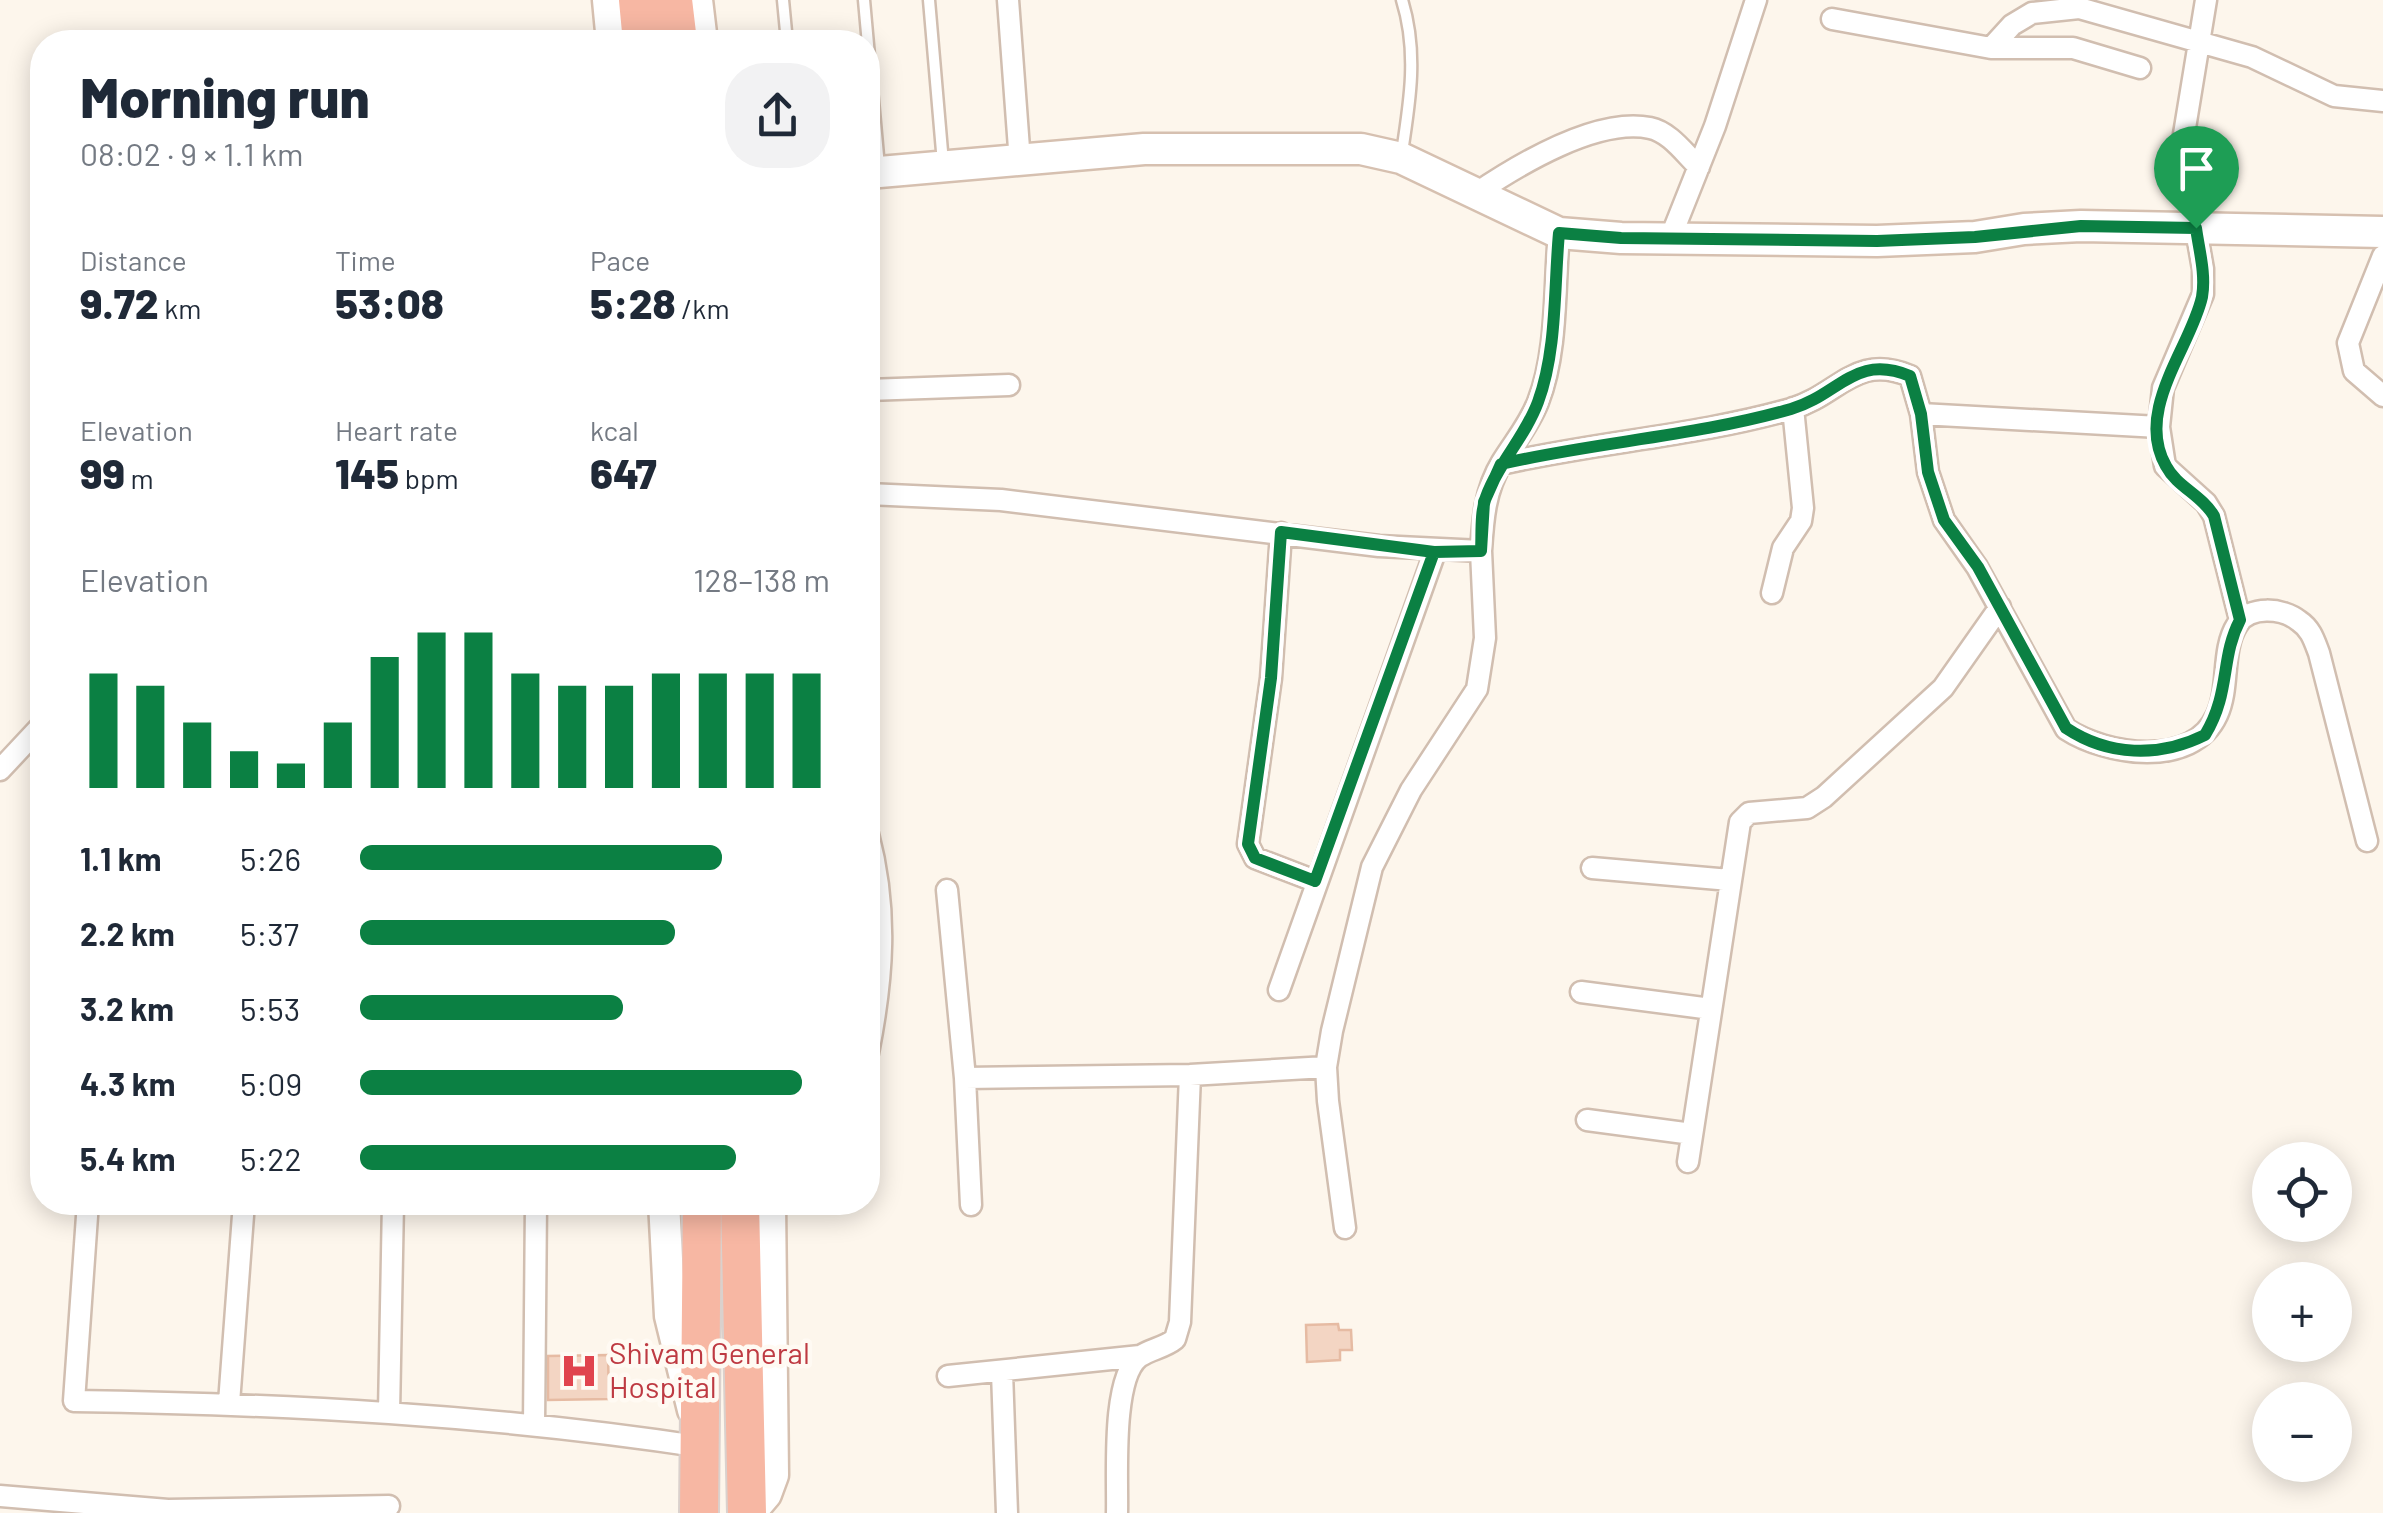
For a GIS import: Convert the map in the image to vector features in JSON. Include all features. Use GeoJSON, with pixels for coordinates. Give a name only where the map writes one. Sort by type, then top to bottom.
{"type":"FeatureCollection","features":[{"type":"Feature","properties":{"kind":"highway"},"geometry":{"type":"LineString","coordinates":[[638,0],[641,30]]}},
{"type":"Feature","properties":{"kind":"highway"},"geometry":{"type":"LineString","coordinates":[[673,0],[677,30]]}},
{"type":"Feature","properties":{"kind":"highway"},"geometry":{"type":"LineString","coordinates":[[699,1513],[702,1215]]}},
{"type":"Feature","properties":{"kind":"highway"},"geometry":{"type":"LineString","coordinates":[[740,1215],[748,1513]]}},
{"type":"Feature","properties":{"kind":"street"},"geometry":{"type":"LineString","coordinates":[[608,0],[611,30]]}},
{"type":"Feature","properties":{"kind":"street"},"geometry":{"type":"LineString","coordinates":[[697,0],[701,30]]}},
{"type":"Feature","properties":{"kind":"street"},"geometry":{"type":"LineString","coordinates":[[1008,0],[1020,162]]}},
{"type":"Feature","properties":{"kind":"street"},"geometry":{"type":"LineString","coordinates":[[2206,0],[2184,134],[2202,294],[2163,388],[2159,428],[2165,466],[2206,503],[2214,516],[2240,620]]}},
{"type":"Feature","properties":{"kind":"street"},"geometry":{"type":"LineString","coordinates":[[1670,239],[1699,167],[1750,2]]}},
{"type":"Feature","properties":{"kind":"street"},"geometry":{"type":"LineString","coordinates":[[1990,48],[2032,6],[2101,12],[2252,57],[2334,96],[2383,101]]}},
{"type":"Feature","properties":{"kind":"street"},"geometry":{"type":"LineString","coordinates":[[1832,19],[1990,48],[2073,48],[2140,68]]}},
{"type":"Feature","properties":{"kind":"street"},"geometry":{"type":"LineString","coordinates":[[1475,194],[1539,156],[1608,130],[1650,128],[1666,135],[1699,167]]}},
{"type":"Feature","properties":{"kind":"street"},"geometry":{"type":"LineString","coordinates":[[880,173],[1144,150],[1361,149],[1401,158],[1559,233],[1670,239],[1877,241],[1975,237],[2081,226],[2383,232]]}},
{"type":"Feature","properties":{"kind":"street"},"geometry":{"type":"LineString","coordinates":[[1345,1228],[1326,1066],[1346,964],[1372,867],[1410,790],[1477,689],[1485,638],[1481,551],[1484,502],[1539,399],[1548,362],[1559,233]]}},
{"type":"Feature","properties":{"kind":"street"},"geometry":{"type":"LineString","coordinates":[[2383,256],[2348,342],[2354,371],[2383,396]]}},
{"type":"Feature","properties":{"kind":"street"},"geometry":{"type":"LineString","coordinates":[[1501,464],[1793,408],[1861,370],[1889,367],[1910,376],[1921,414],[1928,472],[1939,508],[2000,607],[2066,728],[2086,742],[2118,751],[2159,750],[2205,735],[2218,714],[2232,635],[2240,620],[2252,612],[2287,613],[2312,634],[2368,841]]}},
{"type":"Feature","properties":{"kind":"street"},"geometry":{"type":"LineString","coordinates":[[880,390],[1009,385]]}},
{"type":"Feature","properties":{"kind":"street"},"geometry":{"type":"LineString","coordinates":[[1772,593],[1783,548],[1801,521],[1803,508],[1793,408]]}},
{"type":"Feature","properties":{"kind":"street"},"geometry":{"type":"LineString","coordinates":[[1921,414],[2159,428]]}},
{"type":"Feature","properties":{"kind":"street"},"geometry":{"type":"LineString","coordinates":[[880,495],[1001,500],[1434,552],[1481,551]]}},
{"type":"Feature","properties":{"kind":"street"},"geometry":{"type":"LineString","coordinates":[[1281,532],[1271,678],[1248,844],[1255,858],[1315,881]]}},
{"type":"Feature","properties":{"kind":"street"},"geometry":{"type":"LineString","coordinates":[[1279,990],[1434,552]]}},
{"type":"Feature","properties":{"kind":"street"},"geometry":{"type":"LineString","coordinates":[[1688,1162],[1740,822],[1749,814],[1807,808],[1824,796],[1943,688],[2000,607]]}},
{"type":"Feature","properties":{"kind":"street"},"geometry":{"type":"LineString","coordinates":[[0,770],[30,738]]}},
{"type":"Feature","properties":{"kind":"street"},"geometry":{"type":"LineString","coordinates":[[1592,868],[1730,880]]}},
{"type":"Feature","properties":{"kind":"street"},"geometry":{"type":"LineString","coordinates":[[947,890],[965,1078],[971,1206]]}},
{"type":"Feature","properties":{"kind":"street"},"geometry":{"type":"LineString","coordinates":[[880,897],[880,981]]}},
{"type":"Feature","properties":{"kind":"street"},"geometry":{"type":"LineString","coordinates":[[1581,992],[1711,1009]]}},
{"type":"Feature","properties":{"kind":"street"},"geometry":{"type":"LineString","coordinates":[[965,1078],[1190,1075],[1326,1066]]}},
{"type":"Feature","properties":{"kind":"street"},"geometry":{"type":"LineString","coordinates":[[948,1376],[1140,1356],[1166,1347],[1175,1339],[1180,1322],[1190,1075]]}},
{"type":"Feature","properties":{"kind":"street"},"geometry":{"type":"LineString","coordinates":[[1587,1120],[1692,1134]]}},
{"type":"Feature","properties":{"kind":"street"},"geometry":{"type":"LineString","coordinates":[[87,1215],[74,1401],[228,1403],[389,1414],[534,1425],[702,1447],[670,1316],[665,1215]]}},
{"type":"Feature","properties":{"kind":"street"},"geometry":{"type":"LineString","coordinates":[[228,1403],[243,1215]]}},
{"type":"Feature","properties":{"kind":"street"},"geometry":{"type":"LineString","coordinates":[[389,1414],[393,1215]]}},
{"type":"Feature","properties":{"kind":"street"},"geometry":{"type":"LineString","coordinates":[[534,1425],[536,1215]]}},
{"type":"Feature","properties":{"kind":"street"},"geometry":{"type":"LineString","coordinates":[[748,1513],[766,1494],[772,1475],[770,1215]]}},
{"type":"Feature","properties":{"kind":"street"},"geometry":{"type":"LineString","coordinates":[[1117,1513],[1124,1386],[1128,1370],[1140,1356]]}},
{"type":"Feature","properties":{"kind":"street"},"geometry":{"type":"LineString","coordinates":[[1002,1372],[1007,1513]]}},
{"type":"Feature","properties":{"kind":"street"},"geometry":{"type":"LineString","coordinates":[[0,1496],[168,1510],[389,1506]]}},
{"type":"Feature","properties":{"kind":"lane"},"geometry":{"type":"LineString","coordinates":[[783,0],[786,30]]}},
{"type":"Feature","properties":{"kind":"lane"},"geometry":{"type":"LineString","coordinates":[[864,0],[866,30]]}},
{"type":"Feature","properties":{"kind":"lane"},"geometry":{"type":"LineString","coordinates":[[929,0],[944,169]]}},
{"type":"Feature","properties":{"kind":"lane"},"geometry":{"type":"LineString","coordinates":[[1401,158],[1412,90],[1410,44],[1402,0]]}},
{"type":"Feature","properties":{"kind":"building"},"geometry":{"type":"Polygon","coordinates":[[[1338,1324],[1339,1330],[1351,1330],[1352,1350],[1340,1350],[1340,1360],[1307,1362],[1306,1325],[1338,1324]]]}},
{"type":"Feature","properties":{"kind":"building"},"geometry":{"type":"Polygon","coordinates":[[[608,1355],[609,1399],[548,1400],[548,1356],[608,1355]]]}},
{"type":"Feature","properties":{"kind":"place","name":"Shivam General Hospital"},"geometry":{"type":"Point","coordinates":[579,1371]}},
{"type":"Feature","properties":{"kind":"route"},"geometry":{"type":"LineString","coordinates":[[2196,228],[2081,226],[1975,237],[1877,241],[1621,238],[1559,233],[1548,362],[1539,399],[1525,431],[1501,464],[1484,502],[1481,551],[1434,552],[1315,881],[1255,858],[1248,844],[1271,678],[1281,532],[1434,552],[1481,551],[1484,502],[1501,464],[1793,408],[1861,370],[1889,367],[1910,376],[1921,414],[1928,472],[1944,520],[1978,567],[2053,711],[2066,728],[2086,742],[2118,751],[2159,750],[2188,744],[2205,735],[2218,714],[2232,635],[2240,620],[2228,586],[2214,516],[2206,503],[2165,466],[2159,428],[2163,388],[2202,294],[2203,269],[2196,228]]}}]}
